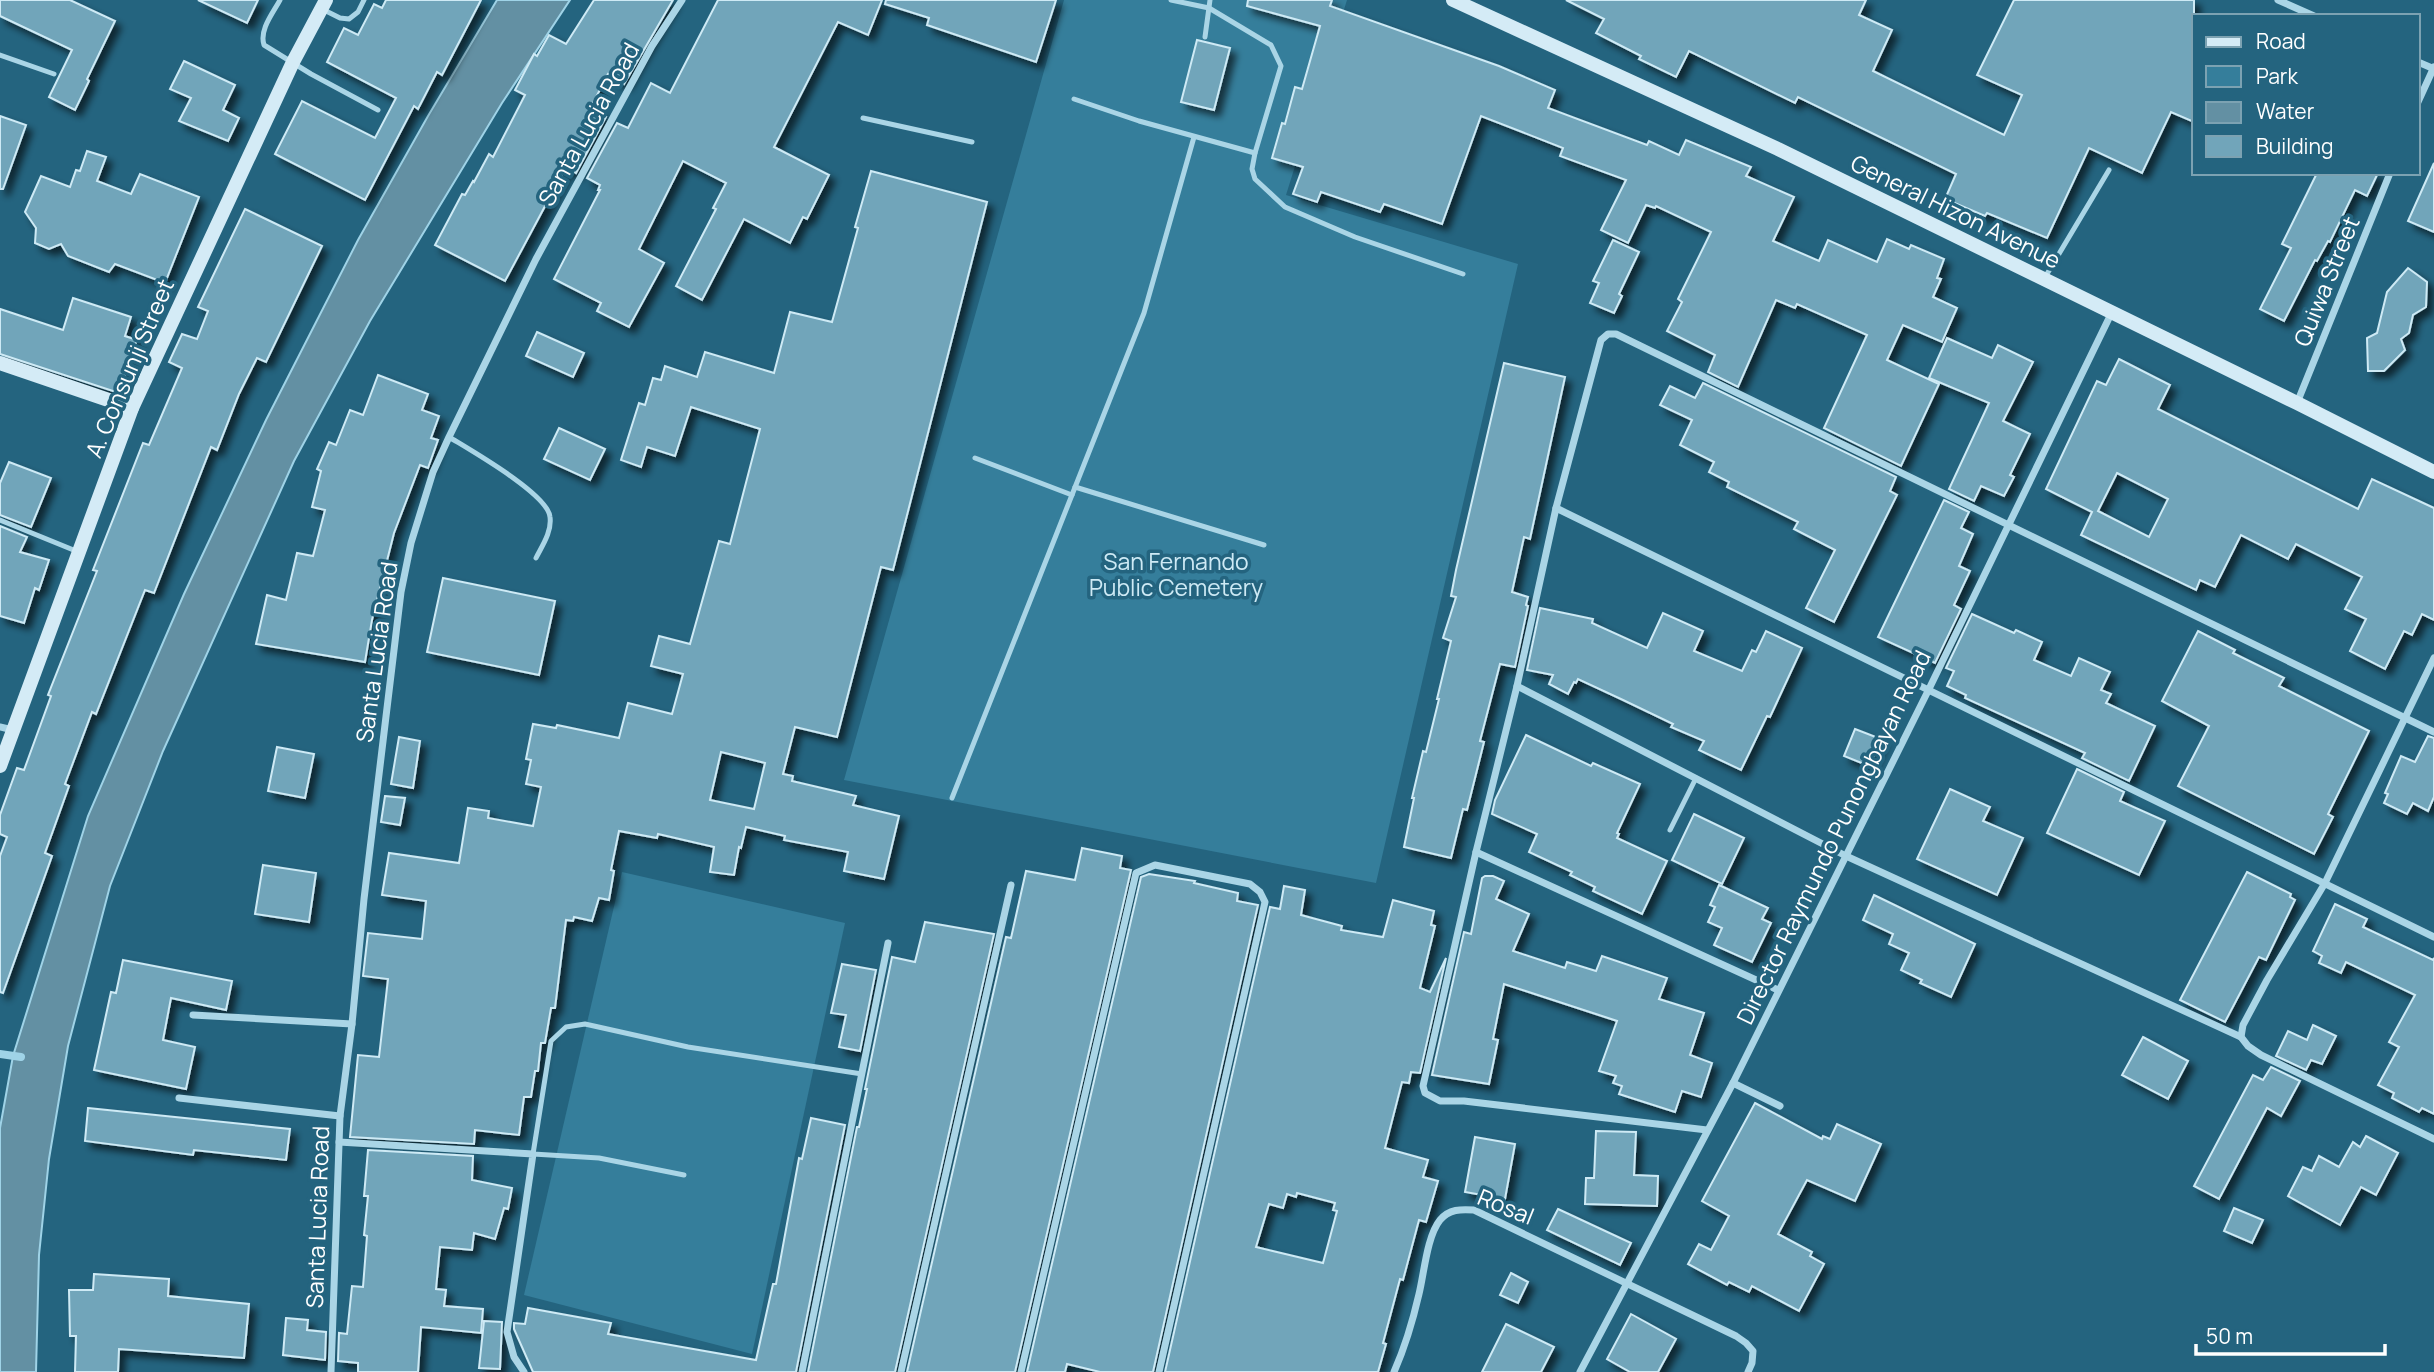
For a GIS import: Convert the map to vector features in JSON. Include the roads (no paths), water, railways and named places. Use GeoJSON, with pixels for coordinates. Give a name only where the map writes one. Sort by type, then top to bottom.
{"type":"FeatureCollection","features":[{"type":"Feature","properties":{"kind":"main road","name":"General Hizon Avenue"},"geometry":{"type":"LineString","coordinates":[[1453,0],[1778,149],[2434,472]]}},
{"type":"Feature","properties":{"kind":"main road","name":"A. Consunji Street"},"geometry":{"type":"LineString","coordinates":[[0,766],[7,729],[79,552],[132,408],[293,62],[324,5]]}},
{"type":"Feature","properties":{"kind":"main road"},"geometry":{"type":"LineString","coordinates":[[0,363],[132,408]]}},
{"type":"Feature","properties":{"kind":"street","name":"Santa Lucia Road"},"geometry":{"type":"LineString","coordinates":[[331,1372],[340,1116],[401,593],[411,543],[433,472],[536,259],[652,46],[682,0]]}},
{"type":"Feature","properties":{"kind":"street"},"geometry":{"type":"LineString","coordinates":[[2278,0],[2310,14]]}},
{"type":"Feature","properties":{"kind":"street"},"geometry":{"type":"LineString","coordinates":[[2420,97],[2433,67]]}},
{"type":"Feature","properties":{"kind":"street","name":"Quiwa Street"},"geometry":{"type":"LineString","coordinates":[[2297,403],[2389,175]]}},
{"type":"Feature","properties":{"kind":"street","name":"Director Raymundo Punongbayan Road"},"geometry":{"type":"LineString","coordinates":[[1580,1372],[1733,1083],[2111,314]]}},
{"type":"Feature","properties":{"kind":"street"},"geometry":{"type":"LineString","coordinates":[[1707,1130],[1478,1102],[1440,1101],[1425,1094],[1423,1086],[1556,508],[1601,340],[1608,334],[1616,334],[2009,523],[2434,732]]}},
{"type":"Feature","properties":{"kind":"street"},"geometry":{"type":"LineString","coordinates":[[1556,508],[2434,937]]}},
{"type":"Feature","properties":{"kind":"street"},"geometry":{"type":"LineString","coordinates":[[2241,1037],[2243,1025],[2267,980],[2325,883],[2434,658]]}},
{"type":"Feature","properties":{"kind":"street"},"geometry":{"type":"LineString","coordinates":[[1517,686],[1846,856],[2241,1037],[2261,1055],[2434,1139]]}},
{"type":"Feature","properties":{"kind":"street"},"geometry":{"type":"LineString","coordinates":[[1476,852],[1778,990]]}},
{"type":"Feature","properties":{"kind":"street"},"geometry":{"type":"LineString","coordinates":[[1021,1372],[1136,873],[1155,865],[1250,884],[1260,892],[1265,902],[1159,1372]]}},
{"type":"Feature","properties":{"kind":"street"},"geometry":{"type":"LineString","coordinates":[[901,1372],[1011,885]]}},
{"type":"Feature","properties":{"kind":"street"},"geometry":{"type":"LineString","coordinates":[[802,1372],[888,943]]}},
{"type":"Feature","properties":{"kind":"street"},"geometry":{"type":"LineString","coordinates":[[193,1015],[352,1024]]}},
{"type":"Feature","properties":{"kind":"street"},"geometry":{"type":"LineString","coordinates":[[1733,1083],[1780,1106]]}},
{"type":"Feature","properties":{"kind":"street"},"geometry":{"type":"LineString","coordinates":[[178,1098],[340,1116]]}},
{"type":"Feature","properties":{"kind":"street"},"geometry":{"type":"LineString","coordinates":[[339,1142],[533,1154],[507,1332],[514,1357],[524,1372]]}},
{"type":"Feature","properties":{"kind":"street","name":"Rosal"},"geometry":{"type":"LineString","coordinates":[[1394,1372],[1418,1298],[1432,1236],[1437,1223],[1446,1213],[1460,1209],[1474,1210],[1627,1283]]}},
{"type":"Feature","properties":{"kind":"street"},"geometry":{"type":"LineString","coordinates":[[1627,1283],[1723,1329],[1746,1343],[1753,1351],[1748,1372]]}},
{"type":"Feature","properties":{"kind":"lane"},"geometry":{"type":"LineString","coordinates":[[280,0],[263,31],[264,45],[378,110]]}},
{"type":"Feature","properties":{"kind":"lane"},"geometry":{"type":"LineString","coordinates":[[324,5],[340,18],[349,19],[358,12],[365,0]]}},
{"type":"Feature","properties":{"kind":"lane"},"geometry":{"type":"LineString","coordinates":[[1171,0],[1209,8],[1271,45],[1277,54],[1280,66],[1252,169],[1255,179],[1284,207],[1355,237],[1463,274]]}},
{"type":"Feature","properties":{"kind":"lane"},"geometry":{"type":"LineString","coordinates":[[1205,37],[1210,0]]}},
{"type":"Feature","properties":{"kind":"lane"},"geometry":{"type":"LineString","coordinates":[[0,55],[54,74]]}},
{"type":"Feature","properties":{"kind":"lane"},"geometry":{"type":"LineString","coordinates":[[1074,99],[1194,137],[1255,153]]}},
{"type":"Feature","properties":{"kind":"lane"},"geometry":{"type":"LineString","coordinates":[[863,118],[972,142]]}},
{"type":"Feature","properties":{"kind":"lane"},"geometry":{"type":"LineString","coordinates":[[952,798],[1144,313],[1194,137]]}},
{"type":"Feature","properties":{"kind":"lane"},"geometry":{"type":"LineString","coordinates":[[2044,279],[2109,170]]}},
{"type":"Feature","properties":{"kind":"lane"},"geometry":{"type":"LineString","coordinates":[[449,437],[509,475],[540,500],[551,515],[550,531],[536,558]]}},
{"type":"Feature","properties":{"kind":"lane"},"geometry":{"type":"LineString","coordinates":[[975,458],[1072,495]]}},
{"type":"Feature","properties":{"kind":"lane"},"geometry":{"type":"LineString","coordinates":[[1075,487],[1264,545]]}},
{"type":"Feature","properties":{"kind":"lane"},"geometry":{"type":"LineString","coordinates":[[0,520],[79,552]]}},
{"type":"Feature","properties":{"kind":"lane"},"geometry":{"type":"LineString","coordinates":[[1670,830],[1696,778]]}},
{"type":"Feature","properties":{"kind":"lane"},"geometry":{"type":"LineString","coordinates":[[684,1175],[599,1158],[533,1154],[551,1041],[566,1027],[584,1024],[688,1047],[863,1074]]}},
{"type":"Feature","properties":{"kind":"water"},"geometry":{"type":"Polygon","coordinates":[[[497,0],[570,0],[502,103],[370,321],[294,461],[163,751],[110,886],[68,1046],[49,1159],[39,1255],[36,1372],[0,1372],[0,1128],[13,1056],[88,816],[184,594],[266,420],[358,240],[497,0]]]}},
{"type":"Feature","properties":{"kind":"waterway"},"geometry":{"type":"LineString","coordinates":[[0,1054],[21,1057]]}},
{"type":"Feature","properties":{"kind":"park label","name":"San Fernando Public Cemetery"},"geometry":{"type":"Point","coordinates":[1176,574]}}]}
